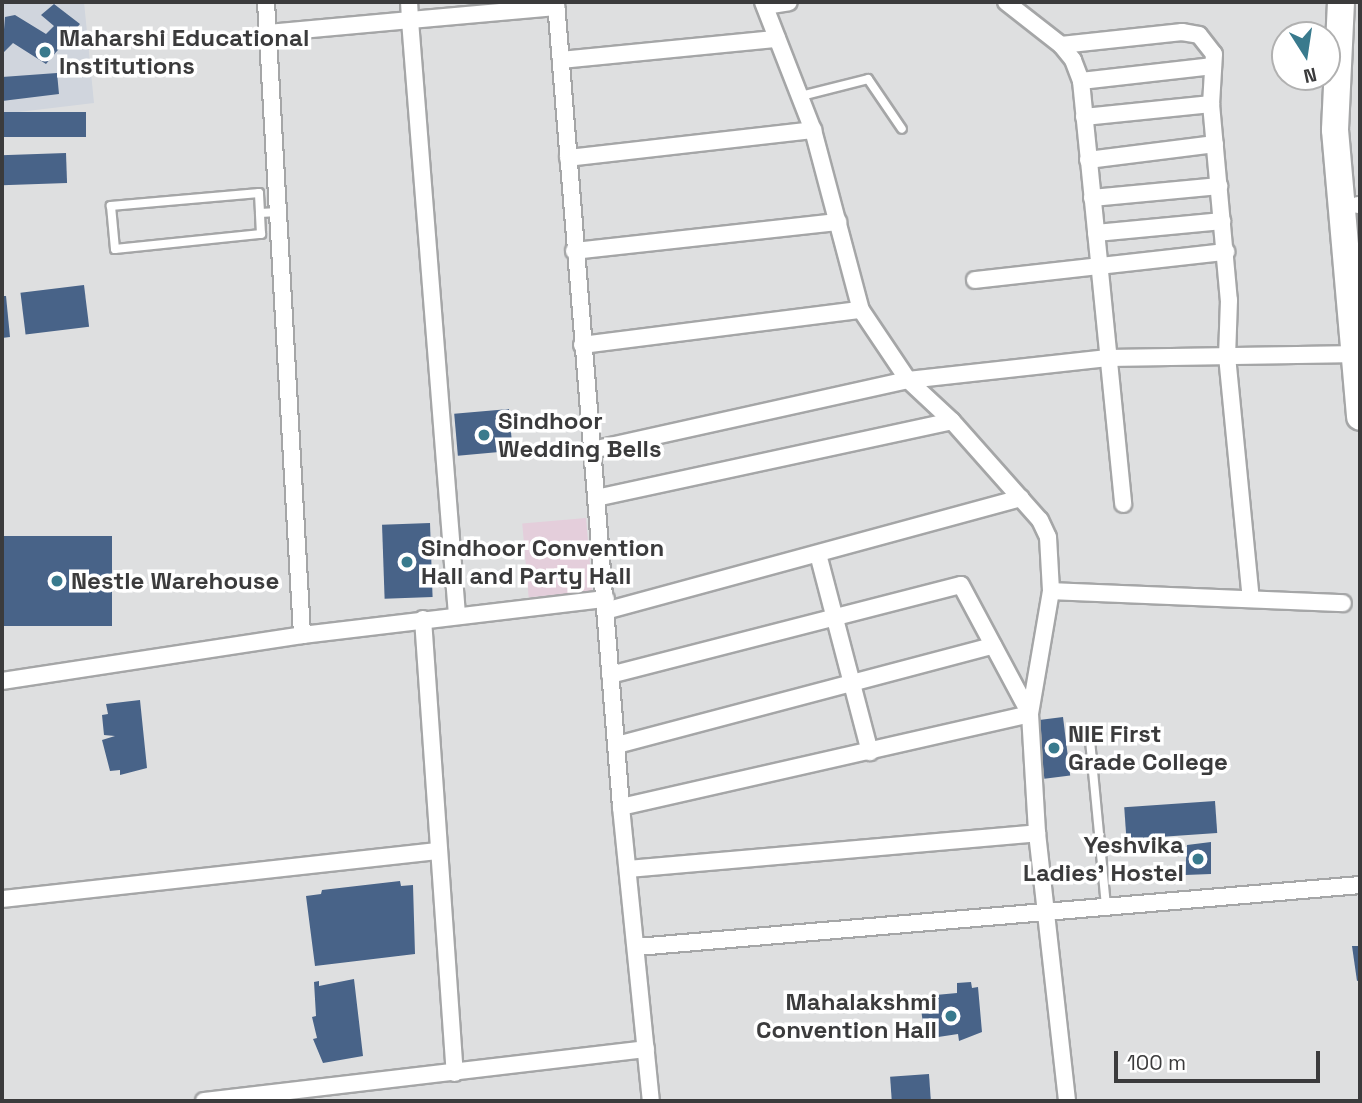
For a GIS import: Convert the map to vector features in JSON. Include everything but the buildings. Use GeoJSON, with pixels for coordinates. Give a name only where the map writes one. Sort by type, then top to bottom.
{"type":"FeatureCollection","features":[{"type":"Feature","properties":{"kind":"main road"},"geometry":{"type":"LineString","coordinates":[[1341,2],[1335,130],[1357,355],[1360,417]]}},
{"type":"Feature","properties":{"kind":"main road"},"geometry":{"type":"LineString","coordinates":[[1357,2],[1350,80],[1360,240]]}},
{"type":"Feature","properties":{"kind":"street"},"geometry":{"type":"LineString","coordinates":[[265,2],[302,635]]}},
{"type":"Feature","properties":{"kind":"street"},"geometry":{"type":"LineString","coordinates":[[409,2],[457,615]]}},
{"type":"Feature","properties":{"kind":"street"},"geometry":{"type":"LineString","coordinates":[[789,2],[764,4],[813,130],[861,310],[908,380],[952,421],[1021,498],[1048,537],[1051,591],[1030,713],[1037,833],[1067,1101]]}},
{"type":"Feature","properties":{"kind":"street"},"geometry":{"type":"LineString","coordinates":[[1006,2],[1061,45],[1073,60],[1081,81],[1123,504]]}},
{"type":"Feature","properties":{"kind":"street"},"geometry":{"type":"LineString","coordinates":[[268,33],[410,20],[484,7],[556,4],[621,807],[651,1101]]}},
{"type":"Feature","properties":{"kind":"street"},"geometry":{"type":"LineString","coordinates":[[1061,45],[1182,32],[1199,35],[1209,42],[1213,66],[1215,144],[1226,253],[1227,356],[1251,599]]}},
{"type":"Feature","properties":{"kind":"street"},"geometry":{"type":"LineString","coordinates":[[561,60],[777,38]]}},
{"type":"Feature","properties":{"kind":"street"},"geometry":{"type":"LineString","coordinates":[[1081,81],[1213,66]]}},
{"type":"Feature","properties":{"kind":"street"},"geometry":{"type":"LineString","coordinates":[[1084,117],[1212,104]]}},
{"type":"Feature","properties":{"kind":"street"},"geometry":{"type":"LineString","coordinates":[[568,158],[813,130]]}},
{"type":"Feature","properties":{"kind":"street"},"geometry":{"type":"LineString","coordinates":[[1088,160],[1215,144]]}},
{"type":"Feature","properties":{"kind":"street"},"geometry":{"type":"LineString","coordinates":[[1092,198],[1219,186]]}},
{"type":"Feature","properties":{"kind":"street"},"geometry":{"type":"LineString","coordinates":[[1096,233],[1222,221]]}},
{"type":"Feature","properties":{"kind":"street"},"geometry":{"type":"LineString","coordinates":[[574,251],[838,222]]}},
{"type":"Feature","properties":{"kind":"street"},"geometry":{"type":"LineString","coordinates":[[975,280],[1099,270],[1226,253]]}},
{"type":"Feature","properties":{"kind":"street"},"geometry":{"type":"LineString","coordinates":[[582,345],[861,310]]}},
{"type":"Feature","properties":{"kind":"street"},"geometry":{"type":"LineString","coordinates":[[592,450],[908,380],[1108,358],[1357,355]]}},
{"type":"Feature","properties":{"kind":"street"},"geometry":{"type":"LineString","coordinates":[[596,498],[952,421]]}},
{"type":"Feature","properties":{"kind":"street"},"geometry":{"type":"LineString","coordinates":[[2,681],[423,619],[606,605],[818,554],[1021,498]]}},
{"type":"Feature","properties":{"kind":"street"},"geometry":{"type":"LineString","coordinates":[[818,554],[870,752]]}},
{"type":"Feature","properties":{"kind":"street"},"geometry":{"type":"LineString","coordinates":[[610,674],[961,585],[1030,713]]}},
{"type":"Feature","properties":{"kind":"street"},"geometry":{"type":"LineString","coordinates":[[1051,591],[1343,603]]}},
{"type":"Feature","properties":{"kind":"street"},"geometry":{"type":"LineString","coordinates":[[423,619],[455,1073]]}},
{"type":"Feature","properties":{"kind":"street"},"geometry":{"type":"LineString","coordinates":[[617,746],[853,686],[993,646]]}},
{"type":"Feature","properties":{"kind":"street"},"geometry":{"type":"LineString","coordinates":[[621,807],[870,752],[1030,713]]}},
{"type":"Feature","properties":{"kind":"street"},"geometry":{"type":"LineString","coordinates":[[628,870],[1037,833]]}},
{"type":"Feature","properties":{"kind":"street"},"geometry":{"type":"LineString","coordinates":[[2,899],[438,850]]}},
{"type":"Feature","properties":{"kind":"street"},"geometry":{"type":"LineString","coordinates":[[637,947],[1360,885]]}},
{"type":"Feature","properties":{"kind":"street"},"geometry":{"type":"LineString","coordinates":[[204,1101],[329,1093],[455,1073],[646,1049]]}},
{"type":"Feature","properties":{"kind":"lane"},"geometry":{"type":"LineString","coordinates":[[801,96],[868,79],[902,128]]}},
{"type":"Feature","properties":{"kind":"lane"},"geometry":{"type":"LineString","coordinates":[[259,194],[260,213],[261,234],[115,249],[111,206],[259,194]]}},
{"type":"Feature","properties":{"kind":"lane"},"geometry":{"type":"LineString","coordinates":[[260,213],[278,212]]}},
{"type":"Feature","properties":{"kind":"lane"},"geometry":{"type":"LineString","coordinates":[[1090,740],[1106,905]]}},
{"type":"Feature","properties":{"kind":"shaded area","name":"Maharshi Educational Institutions"},"geometry":{"type":"Polygon","coordinates":[[[2,2],[84,2],[94,103],[2,114],[2,2]]]}},
{"type":"Feature","properties":{"kind":"shaded area"},"geometry":{"type":"Polygon","coordinates":[[[586,518],[592,592],[529,597],[522,524],[586,518]]]}},
{"type":"Feature","properties":{"kind":"place","name":"Maharshi Educational Institutions"},"geometry":{"type":"Point","coordinates":[45,52]}},
{"type":"Feature","properties":{"kind":"place","name":"Sindhoor Wedding Bells"},"geometry":{"type":"Point","coordinates":[484,435]}},
{"type":"Feature","properties":{"kind":"place","name":"Sindhoor Convention Hall and Party Hall"},"geometry":{"type":"Point","coordinates":[407,562]}},
{"type":"Feature","properties":{"kind":"place","name":"Nestle Warehouse"},"geometry":{"type":"Point","coordinates":[57,581]}},
{"type":"Feature","properties":{"kind":"place","name":"NIE First Grade College"},"geometry":{"type":"Point","coordinates":[1054,748]}},
{"type":"Feature","properties":{"kind":"place","name":"Yeshvika Ladies' Hostel"},"geometry":{"type":"Point","coordinates":[1198,859]}},
{"type":"Feature","properties":{"kind":"place","name":"Mahalakshmi Convention Hall"},"geometry":{"type":"Point","coordinates":[951,1016]}}]}
